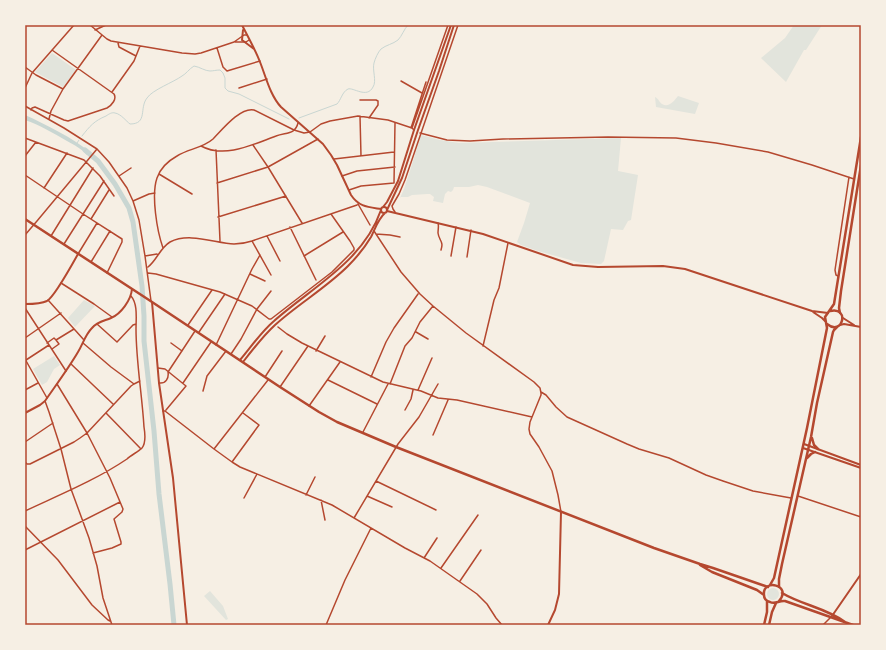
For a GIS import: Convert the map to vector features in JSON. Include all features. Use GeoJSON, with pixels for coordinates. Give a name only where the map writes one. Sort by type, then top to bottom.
{"type":"FeatureCollection","features":[{"type":"Feature","properties":{"kind":"main road"},"geometry":{"type":"LineString","coordinates":[[763,593],[774,578],[793,498],[828,328],[826,317],[834,304],[861,137]]}},
{"type":"Feature","properties":{"kind":"main road"},"geometry":{"type":"LineString","coordinates":[[845,622],[833,615],[782,593],[779,587],[779,579],[833,332],[842,322],[843,318],[839,308],[860,180],[861,164]]}},
{"type":"Feature","properties":{"kind":"main road"},"geometry":{"type":"LineString","coordinates":[[25,219],[244,362],[268,380],[337,422],[363,434],[561,512],[700,564],[769,586],[775,585],[779,587]]}},
{"type":"Feature","properties":{"kind":"main road"},"geometry":{"type":"LineString","coordinates":[[829,312],[834,310],[840,313]]}},
{"type":"Feature","properties":{"kind":"main road"},"geometry":{"type":"LineString","coordinates":[[826,322],[830,327],[838,326]]}},
{"type":"Feature","properties":{"kind":"main road"},"geometry":{"type":"LineString","coordinates":[[811,437],[814,445],[818,449]]}},
{"type":"Feature","properties":{"kind":"main road"},"geometry":{"type":"LineString","coordinates":[[806,459],[815,452]]}},
{"type":"Feature","properties":{"kind":"main road"},"geometry":{"type":"LineString","coordinates":[[700,564],[712,572],[763,593],[767,601],[767,612],[764,625]]}},
{"type":"Feature","properties":{"kind":"main road"},"geometry":{"type":"LineString","coordinates":[[769,625],[774,608],[781,598],[782,593]]}},
{"type":"Feature","properties":{"kind":"main road"},"geometry":{"type":"LineString","coordinates":[[767,601],[771,603],[781,600],[785,601],[853,625]]}},
{"type":"Feature","properties":{"kind":"street"},"geometry":{"type":"LineString","coordinates":[[25,88],[32,73],[74,25]]}},
{"type":"Feature","properties":{"kind":"street"},"geometry":{"type":"LineString","coordinates":[[90,25],[108,40],[118,43],[192,54],[201,53],[234,42],[245,35],[248,37]]}},
{"type":"Feature","properties":{"kind":"street"},"geometry":{"type":"LineString","coordinates":[[95,30],[106,25]]}},
{"type":"Feature","properties":{"kind":"street"},"geometry":{"type":"LineString","coordinates":[[412,129],[450,25]]}},
{"type":"Feature","properties":{"kind":"street"},"geometry":{"type":"LineString","coordinates":[[244,362],[276,324],[331,281],[352,262],[375,232],[402,180],[454,25]]}},
{"type":"Feature","properties":{"kind":"street"},"geometry":{"type":"LineString","coordinates":[[396,213],[392,208],[392,205],[404,183],[458,25]]}},
{"type":"Feature","properties":{"kind":"street"},"geometry":{"type":"LineString","coordinates":[[242,26],[244,31],[242,40],[255,50]]}},
{"type":"Feature","properties":{"kind":"street"},"geometry":{"type":"LineString","coordinates":[[242,26],[255,50],[277,103],[318,139],[328,150],[353,198],[370,225]]}},
{"type":"Feature","properties":{"kind":"street"},"geometry":{"type":"LineString","coordinates":[[49,119],[50,114],[63,90],[102,35]]}},
{"type":"Feature","properties":{"kind":"street"},"geometry":{"type":"LineString","coordinates":[[234,42],[248,41],[248,37]]}},
{"type":"Feature","properties":{"kind":"street"},"geometry":{"type":"LineString","coordinates":[[118,43],[123,49],[136,56]]}},
{"type":"Feature","properties":{"kind":"street"},"geometry":{"type":"LineString","coordinates":[[123,49],[124,44]]}},
{"type":"Feature","properties":{"kind":"street"},"geometry":{"type":"LineString","coordinates":[[112,92],[132,64],[140,46]]}},
{"type":"Feature","properties":{"kind":"street"},"geometry":{"type":"LineString","coordinates":[[217,47],[222,66],[227,71],[260,62]]}},
{"type":"Feature","properties":{"kind":"street"},"geometry":{"type":"LineString","coordinates":[[31,110],[35,107],[68,121],[107,108],[112,104],[115,97],[115,94],[52,50]]}},
{"type":"Feature","properties":{"kind":"street"},"geometry":{"type":"LineString","coordinates":[[25,67],[32,73],[63,90]]}},
{"type":"Feature","properties":{"kind":"street"},"geometry":{"type":"LineString","coordinates":[[239,88],[267,79]]}},
{"type":"Feature","properties":{"kind":"street"},"geometry":{"type":"LineString","coordinates":[[401,81],[422,93]]}},
{"type":"Feature","properties":{"kind":"street"},"geometry":{"type":"LineString","coordinates":[[240,360],[274,321],[329,278],[352,256],[366,238],[397,183],[426,82]]}},
{"type":"Feature","properties":{"kind":"street"},"geometry":{"type":"LineString","coordinates":[[360,100],[378,101],[378,105],[369,118]]}},
{"type":"Feature","properties":{"kind":"street"},"geometry":{"type":"LineString","coordinates":[[25,106],[64,128],[97,150],[109,162],[127,188],[139,217],[146,256],[158,368],[173,478],[187,625]]}},
{"type":"Feature","properties":{"kind":"street"},"geometry":{"type":"LineString","coordinates":[[164,248],[160,239],[157,222],[155,192],[158,174],[173,159],[212,140],[225,126],[250,109],[294,130],[304,133],[310,132],[321,124],[330,121],[360,116],[388,120],[412,129]]}},
{"type":"Feature","properties":{"kind":"street"},"geometry":{"type":"LineString","coordinates":[[360,116],[361,156]]}},
{"type":"Feature","properties":{"kind":"street"},"geometry":{"type":"LineString","coordinates":[[202,146],[208,149],[232,150],[253,145],[280,134],[292,132],[297,127],[298,123]]}},
{"type":"Feature","properties":{"kind":"street"},"geometry":{"type":"LineString","coordinates":[[349,190],[360,186],[394,183],[395,123]]}},
{"type":"Feature","properties":{"kind":"street"},"geometry":{"type":"LineString","coordinates":[[420,133],[447,140],[470,141],[613,137],[676,138],[768,152],[854,179]]}},
{"type":"Feature","properties":{"kind":"street"},"geometry":{"type":"LineString","coordinates":[[25,138],[81,158],[93,168],[114,196]]}},
{"type":"Feature","properties":{"kind":"street"},"geometry":{"type":"LineString","coordinates":[[217,182],[268,167],[318,139]]}},
{"type":"Feature","properties":{"kind":"street"},"geometry":{"type":"LineString","coordinates":[[25,156],[36,142]]}},
{"type":"Feature","properties":{"kind":"street"},"geometry":{"type":"LineString","coordinates":[[253,145],[302,223]]}},
{"type":"Feature","properties":{"kind":"street"},"geometry":{"type":"LineString","coordinates":[[25,235],[97,150]]}},
{"type":"Feature","properties":{"kind":"street"},"geometry":{"type":"LineString","coordinates":[[216,150],[220,242]]}},
{"type":"Feature","properties":{"kind":"street"},"geometry":{"type":"LineString","coordinates":[[334,159],[394,152]]}},
{"type":"Feature","properties":{"kind":"street"},"geometry":{"type":"LineString","coordinates":[[44,188],[67,153]]}},
{"type":"Feature","properties":{"kind":"street"},"geometry":{"type":"LineString","coordinates":[[342,176],[357,171],[395,167]]}},
{"type":"Feature","properties":{"kind":"street"},"geometry":{"type":"LineString","coordinates":[[51,236],[93,168]]}},
{"type":"Feature","properties":{"kind":"street"},"geometry":{"type":"LineString","coordinates":[[119,176],[131,168]]}},
{"type":"Feature","properties":{"kind":"street"},"geometry":{"type":"LineString","coordinates":[[158,174],[192,194]]}},
{"type":"Feature","properties":{"kind":"street"},"geometry":{"type":"LineString","coordinates":[[25,175],[123,240],[107,273]]}},
{"type":"Feature","properties":{"kind":"street"},"geometry":{"type":"LineString","coordinates":[[838,276],[836,276],[835,270],[849,177]]}},
{"type":"Feature","properties":{"kind":"street"},"geometry":{"type":"LineString","coordinates":[[64,245],[104,181]]}},
{"type":"Feature","properties":{"kind":"street"},"geometry":{"type":"LineString","coordinates":[[91,219],[109,189]]}},
{"type":"Feature","properties":{"kind":"street"},"geometry":{"type":"LineString","coordinates":[[133,201],[155,192]]}},
{"type":"Feature","properties":{"kind":"street"},"geometry":{"type":"LineString","coordinates":[[218,217],[286,196]]}},
{"type":"Feature","properties":{"kind":"street"},"geometry":{"type":"LineString","coordinates":[[147,267],[152,264],[164,248],[172,241],[196,239],[234,244],[242,243],[267,236],[358,204],[381,210],[382,213],[385,213]]}},
{"type":"Feature","properties":{"kind":"street"},"geometry":{"type":"LineString","coordinates":[[383,207],[396,213],[471,230],[566,263],[580,266],[614,268],[663,266],[685,269],[812,311],[824,313],[829,312]]}},
{"type":"Feature","properties":{"kind":"street"},"geometry":{"type":"LineString","coordinates":[[148,273],[224,294],[258,309],[269,319],[271,319],[332,272],[354,248],[330,214]]}},
{"type":"Feature","properties":{"kind":"street"},"geometry":{"type":"LineString","coordinates":[[25,304],[40,303],[48,300],[61,282],[97,223]]}},
{"type":"Feature","properties":{"kind":"street"},"geometry":{"type":"LineString","coordinates":[[438,223],[438,233],[443,243],[441,250]]}},
{"type":"Feature","properties":{"kind":"street"},"geometry":{"type":"LineString","coordinates":[[451,256],[456,227]]}},
{"type":"Feature","properties":{"kind":"street"},"geometry":{"type":"LineString","coordinates":[[290,228],[316,280]]}},
{"type":"Feature","properties":{"kind":"street"},"geometry":{"type":"LineString","coordinates":[[467,257],[471,230]]}},
{"type":"Feature","properties":{"kind":"street"},"geometry":{"type":"LineString","coordinates":[[91,262],[110,231]]}},
{"type":"Feature","properties":{"kind":"street"},"geometry":{"type":"LineString","coordinates":[[304,256],[343,232]]}},
{"type":"Feature","properties":{"kind":"street"},"geometry":{"type":"LineString","coordinates":[[375,232],[400,237]]}},
{"type":"Feature","properties":{"kind":"street"},"geometry":{"type":"LineString","coordinates":[[375,232],[401,272],[432,306],[483,346],[508,362],[534,382],[541,392],[546,395],[567,417],[632,447],[669,458],[706,474],[746,488],[793,498]]}},
{"type":"Feature","properties":{"kind":"street"},"geometry":{"type":"LineString","coordinates":[[267,236],[280,261]]}},
{"type":"Feature","properties":{"kind":"street"},"geometry":{"type":"LineString","coordinates":[[252,241],[270,275]]}},
{"type":"Feature","properties":{"kind":"street"},"geometry":{"type":"LineString","coordinates":[[483,346],[494,300],[499,288],[508,242]]}},
{"type":"Feature","properties":{"kind":"street"},"geometry":{"type":"LineString","coordinates":[[146,256],[159,254]]}},
{"type":"Feature","properties":{"kind":"street"},"geometry":{"type":"LineString","coordinates":[[216,345],[260,255]]}},
{"type":"Feature","properties":{"kind":"street"},"geometry":{"type":"LineString","coordinates":[[250,274],[265,281]]}},
{"type":"Feature","properties":{"kind":"street"},"geometry":{"type":"LineString","coordinates":[[61,282],[112,317]]}},
{"type":"Feature","properties":{"kind":"street"},"geometry":{"type":"LineString","coordinates":[[25,414],[40,406],[47,398],[71,364],[90,330],[97,324],[121,311],[131,296],[132,289]]}},
{"type":"Feature","properties":{"kind":"street"},"geometry":{"type":"LineString","coordinates":[[188,325],[212,290]]}},
{"type":"Feature","properties":{"kind":"street"},"geometry":{"type":"LineString","coordinates":[[231,354],[258,309],[271,291]]}},
{"type":"Feature","properties":{"kind":"street"},"geometry":{"type":"LineString","coordinates":[[371,377],[388,337],[419,293]]}},
{"type":"Feature","properties":{"kind":"street"},"geometry":{"type":"LineString","coordinates":[[160,383],[166,381],[168,372],[182,351],[224,294]]}},
{"type":"Feature","properties":{"kind":"street"},"geometry":{"type":"LineString","coordinates":[[25,506],[26,511],[83,484],[122,462],[141,449],[144,445],[145,431],[136,348],[135,303],[131,296]]}},
{"type":"Feature","properties":{"kind":"street"},"geometry":{"type":"LineString","coordinates":[[48,300],[84,341],[111,367],[134,384]]}},
{"type":"Feature","properties":{"kind":"street"},"geometry":{"type":"LineString","coordinates":[[363,434],[377,404],[389,384],[406,346],[432,306]]}},
{"type":"Feature","properties":{"kind":"street"},"geometry":{"type":"LineString","coordinates":[[25,308],[66,371]]}},
{"type":"Feature","properties":{"kind":"street"},"geometry":{"type":"LineString","coordinates":[[812,311],[826,322]]}},
{"type":"Feature","properties":{"kind":"street"},"geometry":{"type":"LineString","coordinates":[[25,338],[61,313]]}},
{"type":"Feature","properties":{"kind":"street"},"geometry":{"type":"LineString","coordinates":[[843,318],[855,326]]}},
{"type":"Feature","properties":{"kind":"street"},"geometry":{"type":"LineString","coordinates":[[97,324],[117,342],[133,325],[136,324]]}},
{"type":"Feature","properties":{"kind":"street"},"geometry":{"type":"LineString","coordinates":[[838,326],[844,324],[861,327]]}},
{"type":"Feature","properties":{"kind":"street"},"geometry":{"type":"LineString","coordinates":[[278,327],[291,337],[308,346],[371,377],[389,384],[418,390],[438,398],[532,417]]}},
{"type":"Feature","properties":{"kind":"street"},"geometry":{"type":"LineString","coordinates":[[47,342],[54,338],[56,340],[74,328]]}},
{"type":"Feature","properties":{"kind":"street"},"geometry":{"type":"LineString","coordinates":[[415,331],[428,339]]}},
{"type":"Feature","properties":{"kind":"street"},"geometry":{"type":"LineString","coordinates":[[316,350],[325,336]]}},
{"type":"Feature","properties":{"kind":"street"},"geometry":{"type":"LineString","coordinates":[[52,349],[59,344],[56,340]]}},
{"type":"Feature","properties":{"kind":"street"},"geometry":{"type":"LineString","coordinates":[[183,383],[212,341]]}},
{"type":"Feature","properties":{"kind":"street"},"geometry":{"type":"LineString","coordinates":[[170,343],[182,351]]}},
{"type":"Feature","properties":{"kind":"street"},"geometry":{"type":"LineString","coordinates":[[47,398],[25,360],[49,345]]}},
{"type":"Feature","properties":{"kind":"street"},"geometry":{"type":"LineString","coordinates":[[280,387],[308,346]]}},
{"type":"Feature","properties":{"kind":"street"},"geometry":{"type":"LineString","coordinates":[[203,391],[207,376],[226,351]]}},
{"type":"Feature","properties":{"kind":"street"},"geometry":{"type":"LineString","coordinates":[[265,377],[282,351]]}},
{"type":"Feature","properties":{"kind":"street"},"geometry":{"type":"LineString","coordinates":[[418,390],[432,358]]}},
{"type":"Feature","properties":{"kind":"street"},"geometry":{"type":"LineString","coordinates":[[309,406],[340,362]]}},
{"type":"Feature","properties":{"kind":"street"},"geometry":{"type":"LineString","coordinates":[[71,364],[114,404]]}},
{"type":"Feature","properties":{"kind":"street"},"geometry":{"type":"LineString","coordinates":[[158,368],[164,369],[186,385],[164,411]]}},
{"type":"Feature","properties":{"kind":"street"},"geometry":{"type":"LineString","coordinates":[[214,449],[268,380]]}},
{"type":"Feature","properties":{"kind":"street"},"geometry":{"type":"LineString","coordinates":[[328,380],[377,404]]}},
{"type":"Feature","properties":{"kind":"street"},"geometry":{"type":"LineString","coordinates":[[25,462],[28,464],[77,441],[87,433],[134,384],[140,381]]}},
{"type":"Feature","properties":{"kind":"street"},"geometry":{"type":"LineString","coordinates":[[25,390],[38,383]]}},
{"type":"Feature","properties":{"kind":"street"},"geometry":{"type":"LineString","coordinates":[[58,384],[87,433],[123,508],[123,511],[114,518],[121,544],[94,553]]}},
{"type":"Feature","properties":{"kind":"street"},"geometry":{"type":"LineString","coordinates":[[354,518],[396,447],[419,417],[438,384]]}},
{"type":"Feature","properties":{"kind":"street"},"geometry":{"type":"LineString","coordinates":[[405,410],[411,399],[413,390]]}},
{"type":"Feature","properties":{"kind":"street"},"geometry":{"type":"LineString","coordinates":[[541,392],[540,399],[529,427],[530,432],[552,471],[561,512],[559,596],[555,610],[548,625]]}},
{"type":"Feature","properties":{"kind":"street"},"geometry":{"type":"LineString","coordinates":[[434,435],[448,399]]}},
{"type":"Feature","properties":{"kind":"street"},"geometry":{"type":"LineString","coordinates":[[44,401],[61,449],[71,489],[94,553],[103,598],[112,625]]}},
{"type":"Feature","properties":{"kind":"street"},"geometry":{"type":"LineString","coordinates":[[164,411],[240,467],[321,500],[339,509],[441,568],[484,600],[502,625]]}},
{"type":"Feature","properties":{"kind":"street"},"geometry":{"type":"LineString","coordinates":[[105,413],[141,449]]}},
{"type":"Feature","properties":{"kind":"street"},"geometry":{"type":"LineString","coordinates":[[232,462],[259,425],[243,413]]}},
{"type":"Feature","properties":{"kind":"street"},"geometry":{"type":"LineString","coordinates":[[25,442],[53,423]]}},
{"type":"Feature","properties":{"kind":"street"},"geometry":{"type":"LineString","coordinates":[[803,446],[809,446],[861,465]]}},
{"type":"Feature","properties":{"kind":"street"},"geometry":{"type":"LineString","coordinates":[[803,446],[808,450],[861,468]]}},
{"type":"Feature","properties":{"kind":"street"},"geometry":{"type":"LineString","coordinates":[[244,498],[256,474]]}},
{"type":"Feature","properties":{"kind":"street"},"geometry":{"type":"LineString","coordinates":[[306,495],[315,477]]}},
{"type":"Feature","properties":{"kind":"street"},"geometry":{"type":"LineString","coordinates":[[376,481],[436,510]]}},
{"type":"Feature","properties":{"kind":"street"},"geometry":{"type":"LineString","coordinates":[[367,496],[392,507]]}},
{"type":"Feature","properties":{"kind":"street"},"geometry":{"type":"LineString","coordinates":[[798,496],[861,517]]}},
{"type":"Feature","properties":{"kind":"street"},"geometry":{"type":"LineString","coordinates":[[321,500],[325,520]]}},
{"type":"Feature","properties":{"kind":"street"},"geometry":{"type":"LineString","coordinates":[[25,550],[120,502]]}},
{"type":"Feature","properties":{"kind":"street"},"geometry":{"type":"LineString","coordinates":[[441,568],[478,516]]}},
{"type":"Feature","properties":{"kind":"street"},"geometry":{"type":"LineString","coordinates":[[25,526],[58,560],[92,605],[111,621]]}},
{"type":"Feature","properties":{"kind":"street"},"geometry":{"type":"LineString","coordinates":[[326,625],[345,580],[371,528]]}},
{"type":"Feature","properties":{"kind":"street"},"geometry":{"type":"LineString","coordinates":[[424,558],[437,538]]}},
{"type":"Feature","properties":{"kind":"street"},"geometry":{"type":"LineString","coordinates":[[460,581],[481,550]]}},
{"type":"Feature","properties":{"kind":"street"},"geometry":{"type":"LineString","coordinates":[[823,625],[833,615],[861,574]]}},
{"type":"Feature","properties":{"kind":"shaded area"},"geometry":{"type":"Polygon","coordinates":[[[794,25],[822,25],[806,50],[804,50],[786,82],[761,58],[785,38],[794,25]]]}},
{"type":"Feature","properties":{"kind":"shaded area"},"geometry":{"type":"Polygon","coordinates":[[[52,53],[76,70],[63,87],[35,72],[52,53]]]}},
{"type":"Feature","properties":{"kind":"shaded area"},"geometry":{"type":"Polygon","coordinates":[[[678,96],[699,103],[695,114],[656,107],[655,97],[662,104],[667,105],[678,96]]]}},
{"type":"Feature","properties":{"kind":"shaded area"},"geometry":{"type":"Polygon","coordinates":[[[25,115],[75,141],[90,152],[87,155],[78,147],[57,135],[25,120],[25,115]]]}},
{"type":"Feature","properties":{"kind":"shaded area"},"geometry":{"type":"Polygon","coordinates":[[[421,135],[459,143],[621,138],[618,171],[638,175],[631,220],[628,221],[623,230],[611,229],[604,261],[601,264],[581,263],[538,251],[517,242],[530,203],[487,187],[478,185],[469,187],[454,187],[451,192],[448,191],[445,194],[443,203],[433,201],[434,197],[430,194],[412,195],[400,198],[421,135]]]}},
{"type":"Feature","properties":{"kind":"shaded area"},"geometry":{"type":"Polygon","coordinates":[[[84,300],[95,306],[75,327],[68,318],[84,300]]]}},
{"type":"Feature","properties":{"kind":"shaded area"},"geometry":{"type":"Polygon","coordinates":[[[54,356],[60,365],[54,369],[47,382],[42,385],[33,369],[54,356]]]}},
{"type":"Feature","properties":{"kind":"shaded area"},"geometry":{"type":"Polygon","coordinates":[[[775,588],[778,589],[778,599],[771,600],[768,599],[767,592],[768,589],[775,588]]]}},
{"type":"Feature","properties":{"kind":"shaded area"},"geometry":{"type":"Polygon","coordinates":[[[210,591],[223,606],[228,619],[226,620],[204,596],[210,591]]]}},
{"type":"Feature","properties":{"kind":"waterway"},"geometry":{"type":"LineString","coordinates":[[299,118],[337,104],[344,92],[348,89],[360,92],[367,92],[370,90],[374,85],[375,60],[380,50],[398,40],[408,25]]}},
{"type":"Feature","properties":{"kind":"waterway"},"geometry":{"type":"LineString","coordinates":[[82,136],[95,122],[112,113],[119,115],[130,124],[136,123],[141,118],[145,102],[150,95],[183,75],[194,66],[208,71],[220,70],[225,78],[225,88],[228,91],[239,94],[289,119]]}},
{"type":"Feature","properties":{"kind":"waterway"},"geometry":{"type":"LineString","coordinates":[[85,150],[98,161],[115,184],[129,208],[133,222],[142,286],[144,341],[174,625]]}}]}
